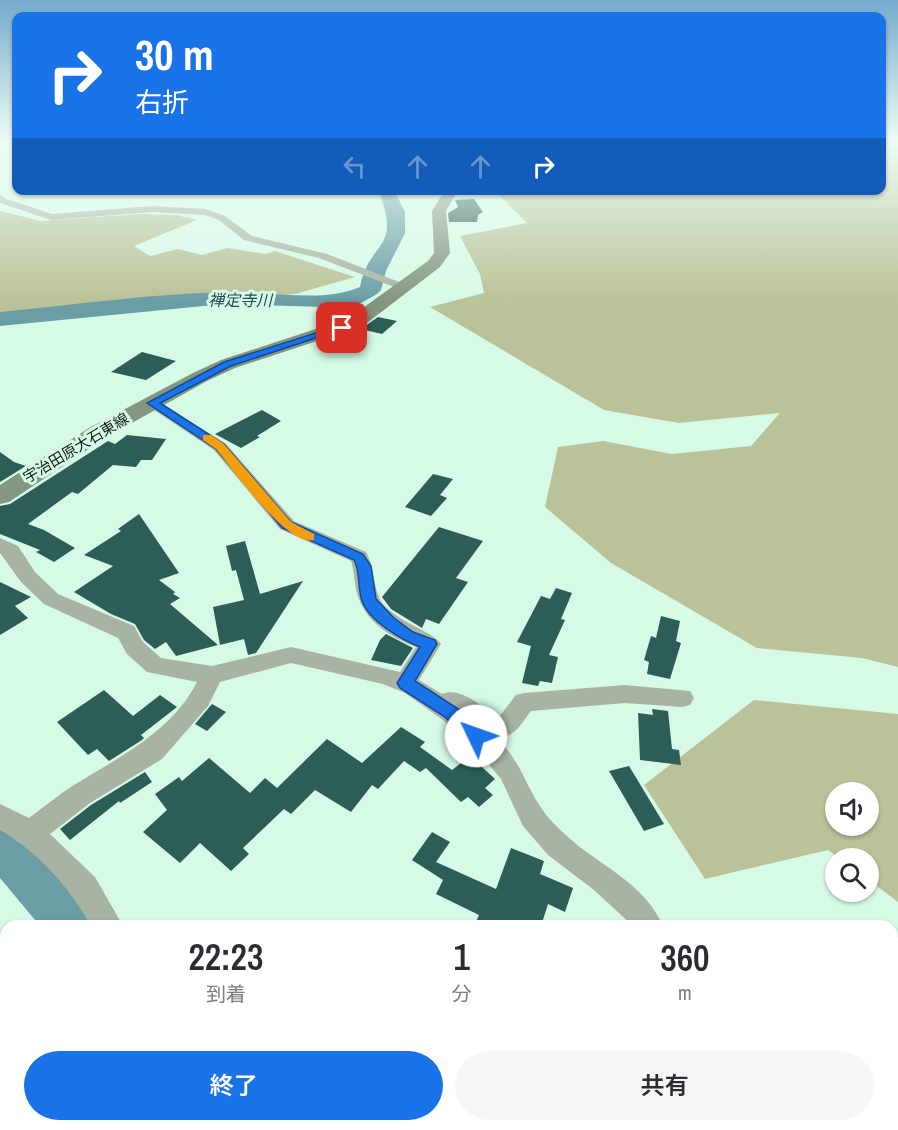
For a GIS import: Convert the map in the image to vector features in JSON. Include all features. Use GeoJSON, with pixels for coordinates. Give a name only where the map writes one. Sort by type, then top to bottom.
{"type":"FeatureCollection","features":[{"type":"Feature","properties":{"kind":"main road","name":"宇治田原大石東線"},"geometry":{"type":"LineString","coordinates":[[0,496],[97,432],[228,364],[356,322],[434,264],[442,253],[439,211],[449,195]]}},
{"type":"Feature","properties":{"kind":"street"},"geometry":{"type":"LineString","coordinates":[[0,197],[3,201],[51,217],[152,209],[206,212],[222,218],[248,238],[323,256],[406,287]]}},
{"type":"Feature","properties":{"kind":"street"},"geometry":{"type":"LineString","coordinates":[[153,403],[220,447],[286,525],[359,557],[364,566],[369,601],[398,629],[430,644],[405,683]]}},
{"type":"Feature","properties":{"kind":"street"},"geometry":{"type":"LineString","coordinates":[[0,544],[12,550],[28,577],[51,599],[126,632],[135,648],[155,666],[212,675],[291,655],[387,676],[405,683],[442,707],[489,747],[510,771],[532,817],[558,846],[604,880],[646,920]]}},
{"type":"Feature","properties":{"kind":"street"},"geometry":{"type":"LineString","coordinates":[[30,833],[81,795],[153,751],[200,699],[212,675]]}},
{"type":"Feature","properties":{"kind":"street"},"geometry":{"type":"LineString","coordinates":[[442,707],[452,700],[492,726],[504,728],[524,702],[625,694],[682,698]]}},
{"type":"Feature","properties":{"kind":"street"},"geometry":{"type":"LineString","coordinates":[[0,816],[30,833],[85,887],[104,920]]}},
{"type":"Feature","properties":{"kind":"green space"},"geometry":{"type":"Polygon","coordinates":[[[499,195],[898,195],[898,667],[862,658],[757,648],[611,563],[545,507],[558,447],[603,441],[672,454],[751,446],[780,413],[679,423],[604,410],[430,307],[484,293],[480,274],[460,236],[527,223],[499,195]]]}},
{"type":"Feature","properties":{"kind":"green space"},"geometry":{"type":"Polygon","coordinates":[[[0,211],[41,221],[139,214],[176,215],[197,220],[134,246],[150,256],[178,249],[202,255],[227,248],[266,254],[275,251],[355,277],[295,294],[31,311],[0,319],[0,211]]]}},
{"type":"Feature","properties":{"kind":"green space"},"geometry":{"type":"Polygon","coordinates":[[[754,700],[898,714],[898,902],[879,888],[879,848],[825,848],[825,851],[705,879],[644,785],[754,700]]]}},
{"type":"Feature","properties":{"kind":"building"},"geometry":{"type":"Polygon","coordinates":[[[474,199],[483,212],[478,215],[477,222],[449,222],[448,213],[458,207],[455,200],[474,199]]]}},
{"type":"Feature","properties":{"kind":"building"},"geometry":{"type":"Polygon","coordinates":[[[353,302],[364,305],[348,316],[330,322],[323,321],[345,304],[353,302]]]}},
{"type":"Feature","properties":{"kind":"building"},"geometry":{"type":"Polygon","coordinates":[[[378,317],[397,321],[382,334],[361,329],[378,317]]]}},
{"type":"Feature","properties":{"kind":"building"},"geometry":{"type":"Polygon","coordinates":[[[142,352],[176,361],[146,380],[111,372],[142,352]]]}},
{"type":"Feature","properties":{"kind":"building"},"geometry":{"type":"Polygon","coordinates":[[[262,410],[281,421],[241,448],[215,434],[262,410]]]}},
{"type":"Feature","properties":{"kind":"building"},"geometry":{"type":"Polygon","coordinates":[[[127,435],[166,439],[152,460],[141,460],[136,467],[113,465],[78,494],[72,492],[28,524],[44,530],[75,548],[54,562],[36,552],[40,550],[0,534],[0,506],[10,504],[108,441],[115,444],[127,435]]]}},
{"type":"Feature","properties":{"kind":"building"},"geometry":{"type":"Polygon","coordinates":[[[0,452],[14,462],[26,466],[0,482],[0,452]]]}},
{"type":"Feature","properties":{"kind":"building"},"geometry":{"type":"Polygon","coordinates":[[[433,474],[453,479],[440,495],[447,498],[431,516],[405,507],[433,474]]]}},
{"type":"Feature","properties":{"kind":"building"},"geometry":{"type":"Polygon","coordinates":[[[139,514],[179,573],[159,580],[180,598],[170,604],[218,645],[176,656],[166,642],[155,649],[144,640],[135,624],[111,614],[74,592],[113,566],[84,555],[121,531],[118,529],[139,514]]]}},
{"type":"Feature","properties":{"kind":"building"},"geometry":{"type":"Polygon","coordinates":[[[439,527],[483,541],[456,578],[468,582],[439,624],[426,619],[422,628],[391,609],[382,597],[439,527]]]}},
{"type":"Feature","properties":{"kind":"building"},"geometry":{"type":"Polygon","coordinates":[[[245,541],[260,594],[303,581],[256,653],[248,655],[244,639],[220,645],[213,607],[244,600],[236,570],[232,571],[226,546],[245,541]]]}},
{"type":"Feature","properties":{"kind":"building"},"geometry":{"type":"Polygon","coordinates":[[[0,582],[31,597],[15,606],[28,618],[0,635],[0,582]]]}},
{"type":"Feature","properties":{"kind":"building"},"geometry":{"type":"Polygon","coordinates":[[[556,588],[572,593],[561,619],[565,620],[549,655],[558,657],[552,683],[540,681],[538,686],[522,683],[531,646],[517,642],[541,596],[550,599],[556,588]]]}},
{"type":"Feature","properties":{"kind":"building"},"geometry":{"type":"Polygon","coordinates":[[[661,616],[680,621],[676,641],[681,643],[670,679],[647,674],[649,662],[644,660],[651,636],[656,638],[661,616]]]}},
{"type":"Feature","properties":{"kind":"building"},"geometry":{"type":"Polygon","coordinates":[[[386,634],[413,648],[401,666],[371,660],[380,640],[386,634]]]}},
{"type":"Feature","properties":{"kind":"building"},"geometry":{"type":"Polygon","coordinates":[[[104,690],[133,716],[160,695],[177,707],[141,735],[144,738],[142,740],[109,761],[97,749],[88,755],[57,722],[104,690]]]}},
{"type":"Feature","properties":{"kind":"building"},"geometry":{"type":"Polygon","coordinates":[[[212,704],[226,712],[207,731],[195,724],[212,704]]]}},
{"type":"Feature","properties":{"kind":"building"},"geometry":{"type":"Polygon","coordinates":[[[652,709],[668,711],[672,749],[679,750],[681,765],[640,760],[638,713],[653,715],[652,709]]]}},
{"type":"Feature","properties":{"kind":"building"},"geometry":{"type":"Polygon","coordinates":[[[401,727],[425,742],[420,747],[452,770],[470,756],[495,779],[485,788],[493,795],[479,807],[468,797],[461,802],[426,768],[420,772],[404,761],[378,789],[372,785],[351,812],[315,790],[291,814],[284,809],[243,848],[249,854],[231,871],[200,843],[180,863],[143,832],[167,810],[155,794],[179,777],[182,781],[209,758],[250,793],[265,778],[277,788],[327,739],[362,763],[401,727]]]}},
{"type":"Feature","properties":{"kind":"building"},"geometry":{"type":"Polygon","coordinates":[[[629,766],[664,824],[644,831],[609,771],[629,766]]]}},
{"type":"Feature","properties":{"kind":"building"},"geometry":{"type":"Polygon","coordinates":[[[145,772],[152,782],[120,803],[119,801],[70,840],[60,829],[91,805],[145,772]]]}},
{"type":"Feature","properties":{"kind":"building"},"geometry":{"type":"Polygon","coordinates":[[[432,832],[450,842],[436,862],[496,889],[511,848],[544,861],[540,874],[573,888],[565,912],[548,904],[543,920],[477,920],[479,915],[436,894],[443,880],[412,860],[432,832]]]}},
{"type":"Feature","properties":{"kind":"waterway","name":"禅定寺川"},"geometry":{"type":"LineString","coordinates":[[0,319],[224,298],[325,301],[353,298],[370,290],[375,271],[396,233],[398,223],[396,212],[388,195]]}},
{"type":"Feature","properties":{"kind":"waterway"},"geometry":{"type":"LineString","coordinates":[[0,847],[18,862],[69,920]]}},
{"type":"Feature","properties":{"kind":"slow traffic"},"geometry":{"type":"LineString","coordinates":[[207,438],[220,447],[286,525],[310,537]]}},
{"type":"Feature","properties":{"kind":"route"},"geometry":{"type":"LineString","coordinates":[[342,328],[228,364],[153,403],[220,447],[286,525],[359,557],[364,566],[369,601],[389,622],[408,636],[430,644],[405,683],[451,713],[476,736]]}}]}
